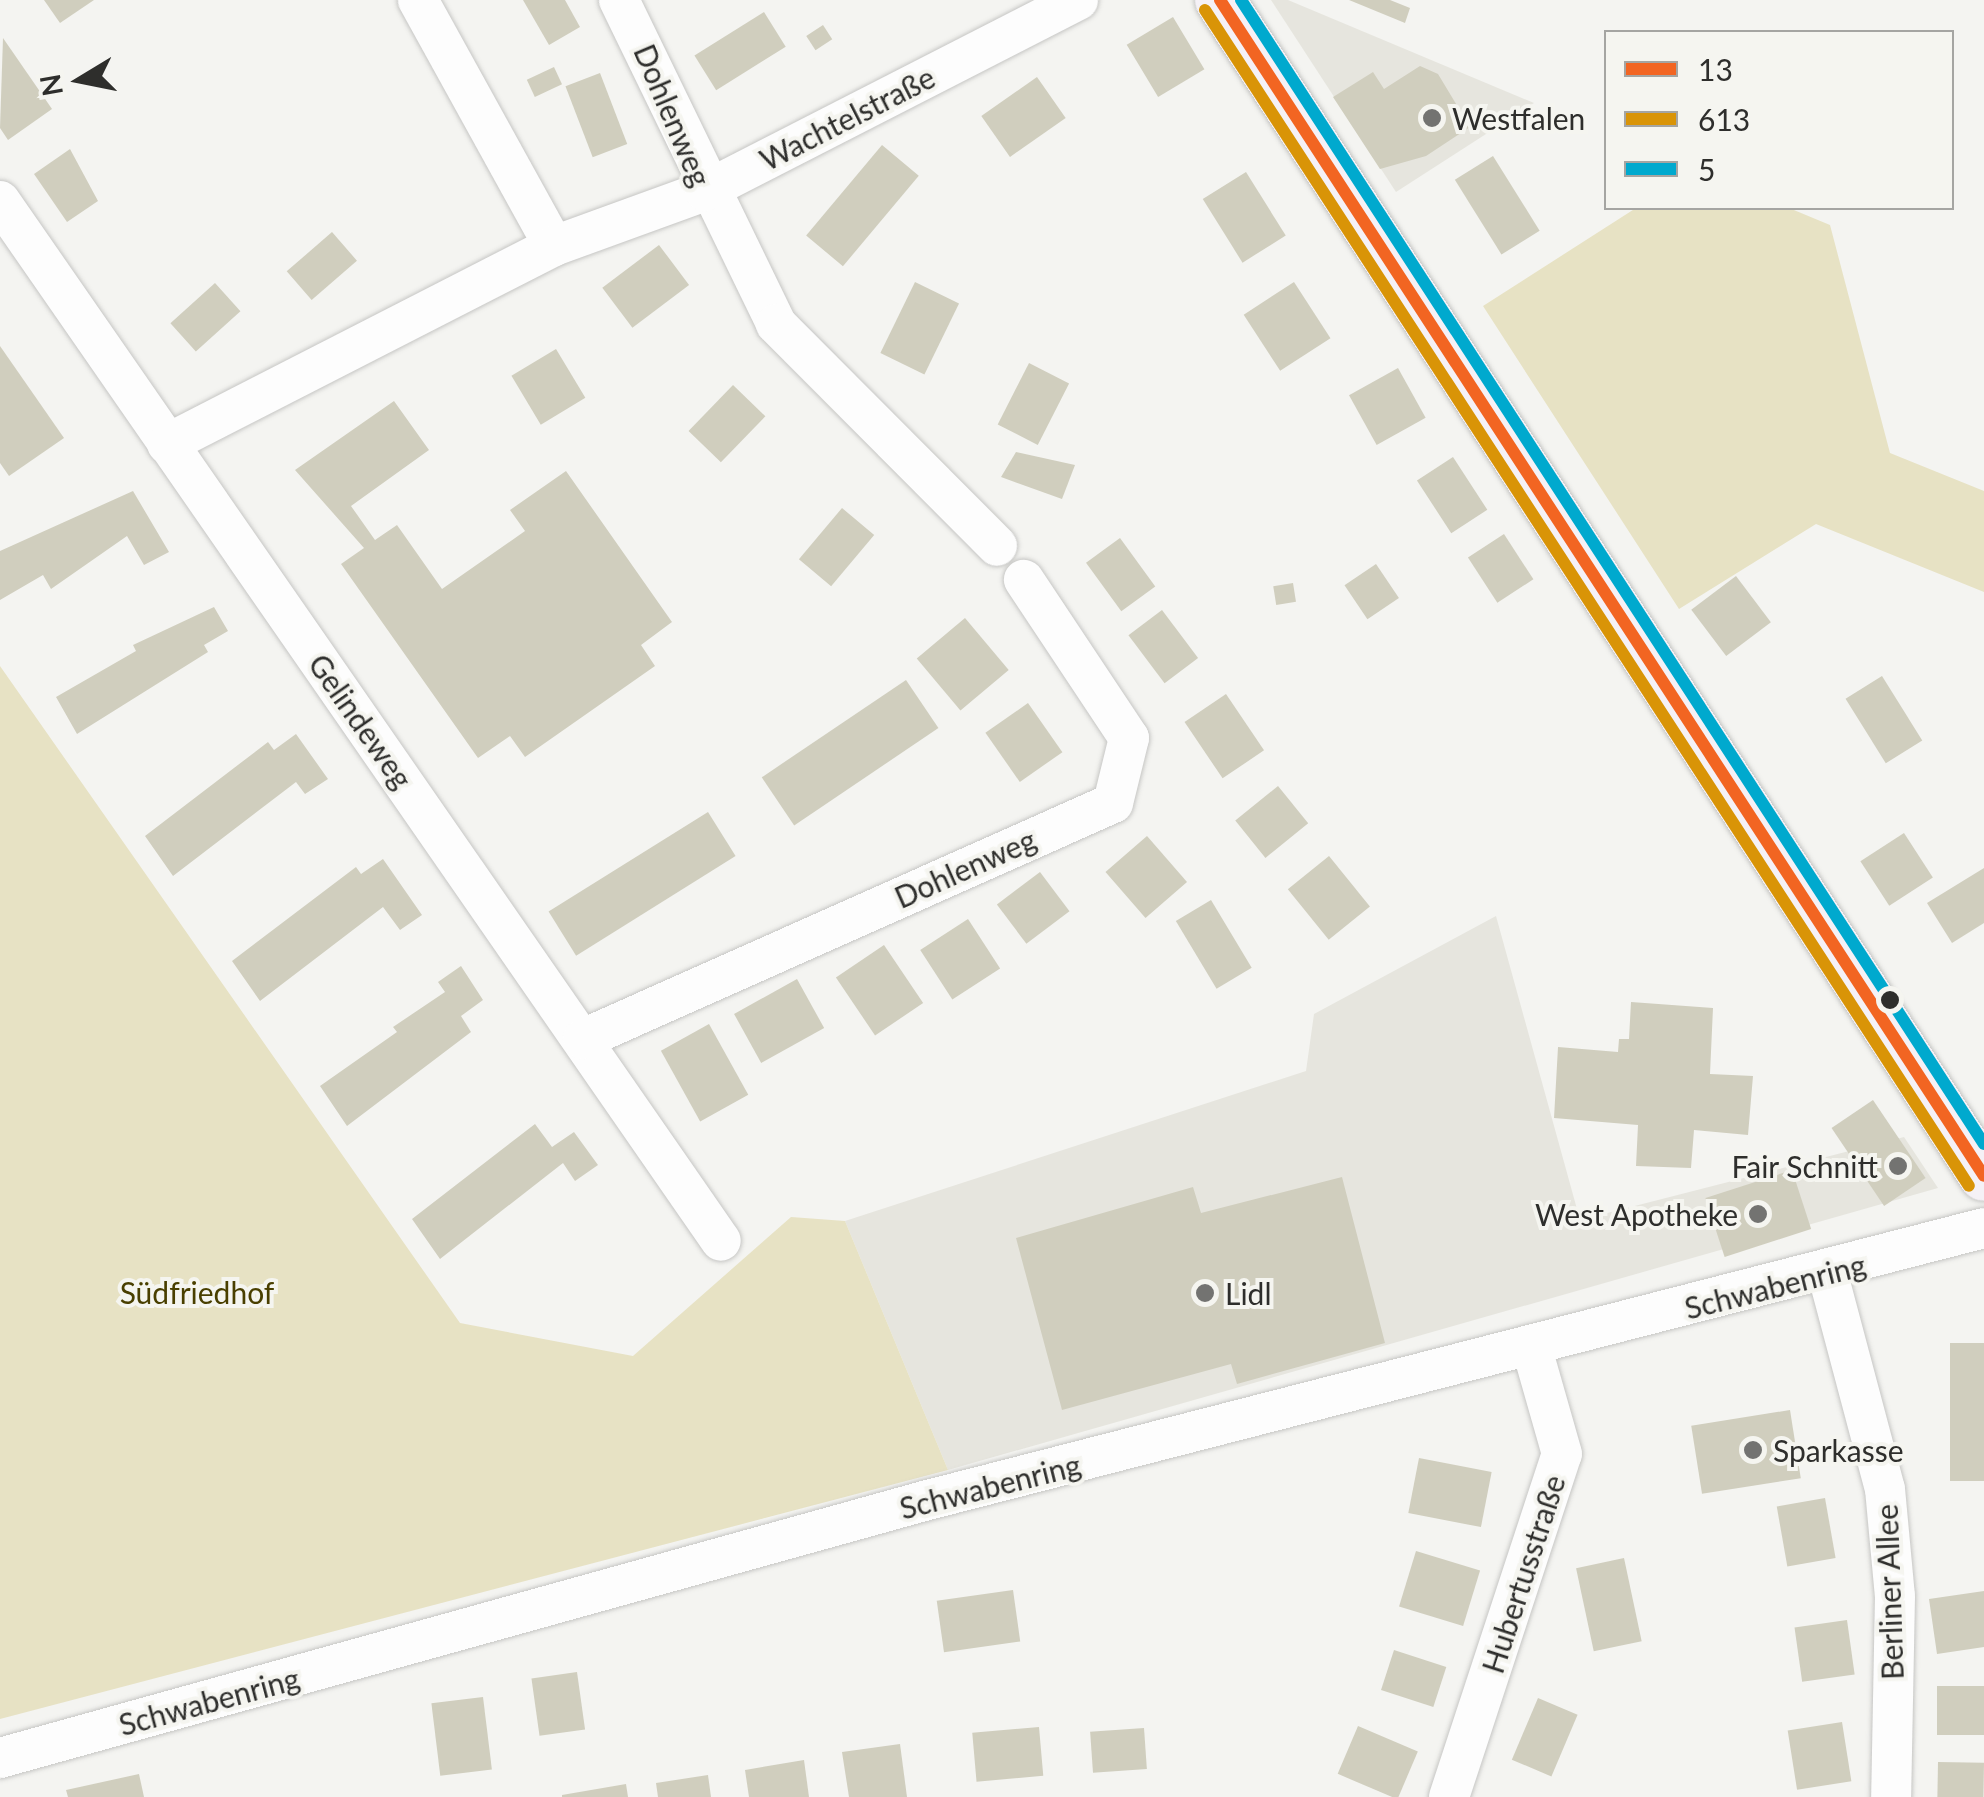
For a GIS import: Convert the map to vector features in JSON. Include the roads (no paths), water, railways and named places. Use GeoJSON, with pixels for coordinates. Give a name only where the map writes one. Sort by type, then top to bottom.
{"type":"FeatureCollection","features":[{"type":"Feature","properties":{"kind":"main road"},"geometry":{"type":"LineString","coordinates":[[1220,0],[1984,1176]]}},
{"type":"Feature","properties":{"kind":"street"},"geometry":{"type":"LineString","coordinates":[[418,0],[554,246]]}},
{"type":"Feature","properties":{"kind":"street","name":"Dohlenweg"},"geometry":{"type":"LineString","coordinates":[[619,0],[706,191],[776,324],[997,546]]}},
{"type":"Feature","properties":{"kind":"street","name":"Wachtelstraße"},"geometry":{"type":"LineString","coordinates":[[167,444],[554,246],[706,191],[1078,0]]}},
{"type":"Feature","properties":{"kind":"street","name":"Gelindeweg"},"geometry":{"type":"LineString","coordinates":[[0,201],[721,1242]]}},
{"type":"Feature","properties":{"kind":"street","name":"Dohlenweg"},"geometry":{"type":"LineString","coordinates":[[583,1039],[1113,803],[1129,738],[1024,580]]}},
{"type":"Feature","properties":{"kind":"street","name":"Schwabenring"},"geometry":{"type":"LineString","coordinates":[[0,1758],[924,1501],[1828,1275],[1984,1228]]}},
{"type":"Feature","properties":{"kind":"street","name":"Berliner Allee"},"geometry":{"type":"LineString","coordinates":[[1828,1275],[1885,1489],[1895,1596],[1891,1797]]}},
{"type":"Feature","properties":{"kind":"street","name":"Hubertusstraße"},"geometry":{"type":"LineString","coordinates":[[1449,1797],[1562,1454],[1532,1349]]}},
{"type":"Feature","properties":{"kind":"place","name":"Westfalen"},"geometry":{"type":"Point","coordinates":[1432,118]}},
{"type":"Feature","properties":{"kind":"place","name":"Fair Schnitt"},"geometry":{"type":"Point","coordinates":[1898,1166]}},
{"type":"Feature","properties":{"kind":"place","name":"West Apotheke"},"geometry":{"type":"Point","coordinates":[1758,1214]}},
{"type":"Feature","properties":{"kind":"place","name":"Lidl"},"geometry":{"type":"Point","coordinates":[1205,1293]}},
{"type":"Feature","properties":{"kind":"place","name":"Sparkasse"},"geometry":{"type":"Point","coordinates":[1753,1450]}},
{"type":"Feature","properties":{"kind":"park label","name":"Südfriedhof"},"geometry":{"type":"Point","coordinates":[197,1292]}}]}
